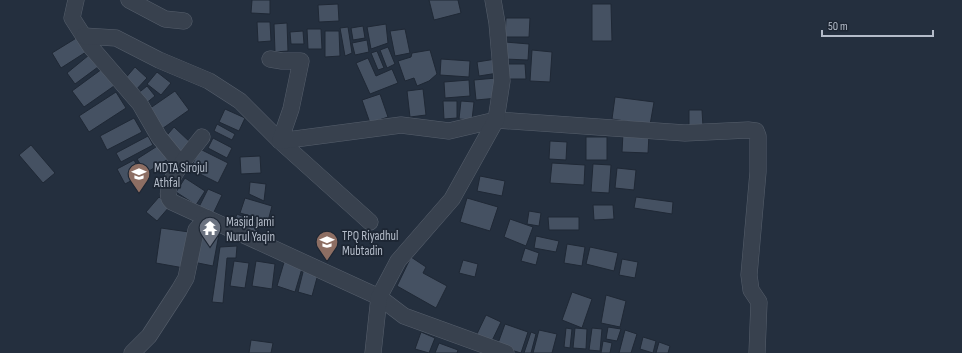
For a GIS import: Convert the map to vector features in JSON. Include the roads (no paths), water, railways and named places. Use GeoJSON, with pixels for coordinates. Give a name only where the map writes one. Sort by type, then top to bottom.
{"type":"FeatureCollection","features":[{"type":"Feature","properties":{"kind":"street"},"geometry":{"type":"LineString","coordinates":[[76,0],[72,18],[84,36],[140,104],[159,137],[182,165]]}},
{"type":"Feature","properties":{"kind":"street"},"geometry":{"type":"LineString","coordinates":[[129,0],[165,19],[184,21]]}},
{"type":"Feature","properties":{"kind":"street"},"geometry":{"type":"LineString","coordinates":[[373,353],[379,297],[398,261],[452,199],[496,120],[502,81],[497,23],[493,0]]}},
{"type":"Feature","properties":{"kind":"street"},"geometry":{"type":"LineString","coordinates":[[84,36],[116,38],[159,60],[209,81],[240,101],[280,141],[370,222]]}},
{"type":"Feature","properties":{"kind":"street"},"geometry":{"type":"LineString","coordinates":[[270,59],[282,61],[301,61],[291,109],[280,141]]}},
{"type":"Feature","properties":{"kind":"street"},"geometry":{"type":"LineString","coordinates":[[280,141],[401,125],[449,131],[496,120],[686,133],[748,130],[756,132],[758,136],[758,172],[749,275],[751,290],[759,302],[757,353]]}},
{"type":"Feature","properties":{"kind":"street"},"geometry":{"type":"LineString","coordinates":[[202,137],[170,182],[167,193],[169,199],[175,204],[379,297],[404,316],[506,353]]}},
{"type":"Feature","properties":{"kind":"street"},"geometry":{"type":"LineString","coordinates":[[132,353],[148,336],[186,278],[196,230],[207,218]]}},
{"type":"Feature","properties":{"kind":"place","name":"MDTA Sirojul Athfal"},"geometry":{"type":"Point","coordinates":[139,194]}},
{"type":"Feature","properties":{"kind":"place","name":"Masjid Jami Nurul Yaqin"},"geometry":{"type":"Point","coordinates":[210,248]}},
{"type":"Feature","properties":{"kind":"place","name":"TPQ Riyadhul Mubtadin"},"geometry":{"type":"Point","coordinates":[327,262]}}]}
